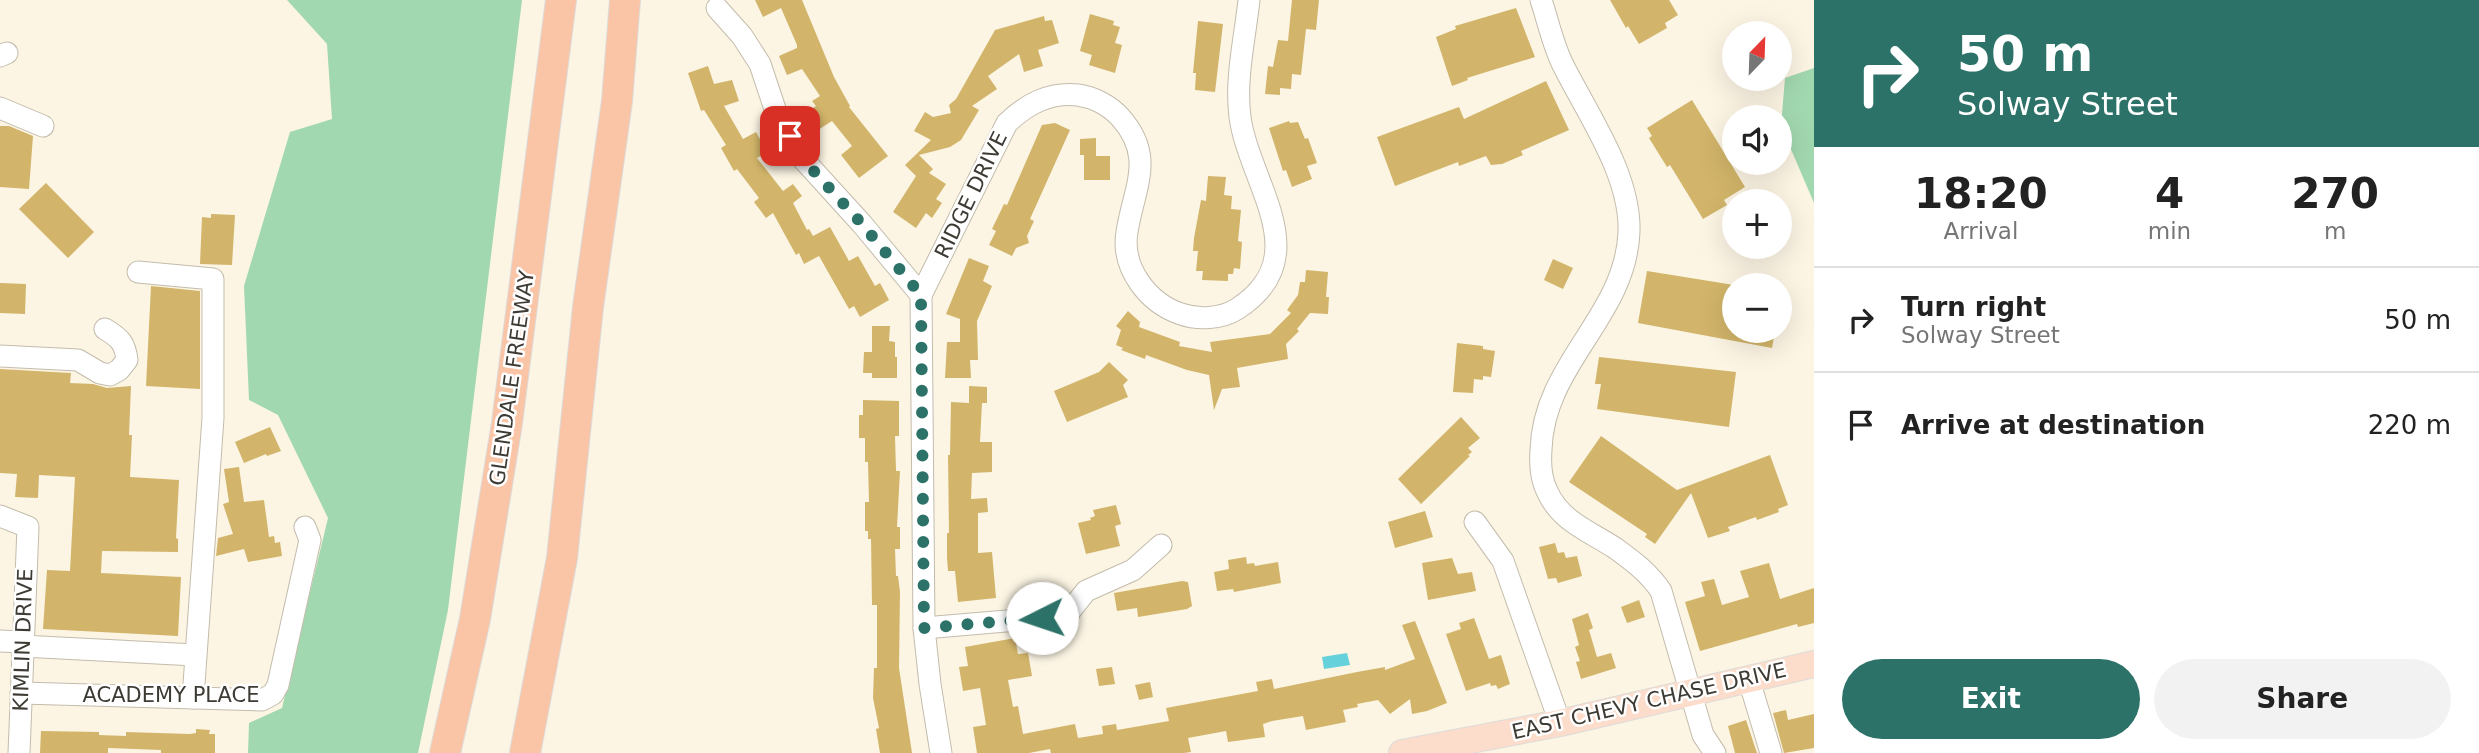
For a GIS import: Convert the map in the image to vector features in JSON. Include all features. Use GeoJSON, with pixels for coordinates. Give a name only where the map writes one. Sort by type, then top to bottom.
{"type":"FeatureCollection","features":[{"type":"Feature","properties":{"kind":"highway","name":"GLENDALE FREEWAY"},"geometry":{"type":"LineString","coordinates":[[445,753],[475,619],[507,423],[561,0]]}},
{"type":"Feature","properties":{"kind":"highway"},"geometry":{"type":"LineString","coordinates":[[525,753],[562,558],[588,307],[617,101],[626,7]]}},
{"type":"Feature","properties":{"kind":"main road","name":"EAST CHEVY CHASE DRIVE"},"geometry":{"type":"LineString","coordinates":[[1402,753],[1560,723],[1814,664]]}},
{"type":"Feature","properties":{"kind":"street","name":"RIDGE DRIVE"},"geometry":{"type":"LineString","coordinates":[[921,295],[1007,123],[1036,101],[1053,95],[1069,94],[1086,96],[1115,112],[1131,131],[1136,142],[1142,170],[1126,233],[1130,262],[1144,289],[1157,302],[1187,316],[1218,316],[1247,303],[1268,279],[1277,250],[1274,222],[1240,116],[1240,85],[1249,0]]}},
{"type":"Feature","properties":{"kind":"street"},"geometry":{"type":"LineString","coordinates":[[1541,0],[1562,62],[1618,170],[1626,197],[1629,229],[1627,256],[1615,291],[1564,370],[1541,427],[1541,464],[1545,489],[1565,518],[1614,548],[1650,575],[1661,591],[1703,735],[1715,753]]}},
{"type":"Feature","properties":{"kind":"street"},"geometry":{"type":"LineString","coordinates":[[717,8],[742,36],[760,64],[777,115],[802,158],[921,295],[924,628],[942,753]]}},
{"type":"Feature","properties":{"kind":"street"},"geometry":{"type":"LineString","coordinates":[[0,108],[43,126]]}},
{"type":"Feature","properties":{"kind":"street"},"geometry":{"type":"LineString","coordinates":[[138,272],[213,279],[213,418],[192,698]]}},
{"type":"Feature","properties":{"kind":"street"},"geometry":{"type":"LineString","coordinates":[[0,356],[78,360],[100,373],[110,375],[119,370],[127,360],[126,347],[120,337],[105,329]]}},
{"type":"Feature","properties":{"kind":"street","name":"KIMLIN DRIVE"},"geometry":{"type":"LineString","coordinates":[[0,516],[28,527],[22,644],[14,690],[19,753]]}},
{"type":"Feature","properties":{"kind":"street"},"geometry":{"type":"LineString","coordinates":[[1475,522],[1503,561],[1560,723]]}},
{"type":"Feature","properties":{"kind":"street","name":"ACADEMY PLACE"},"geometry":{"type":"LineString","coordinates":[[14,690],[262,700],[273,694],[278,685],[310,540],[305,527]]}},
{"type":"Feature","properties":{"kind":"street"},"geometry":{"type":"LineString","coordinates":[[924,628],[1066,616],[1086,591],[1133,570],[1161,545]]}},
{"type":"Feature","properties":{"kind":"street"},"geometry":{"type":"LineString","coordinates":[[0,641],[195,655]]}},
{"type":"Feature","properties":{"kind":"street"},"geometry":{"type":"LineString","coordinates":[[1749,680],[1771,753]]}},
{"type":"Feature","properties":{"kind":"green space"},"geometry":{"type":"Polygon","coordinates":[[[287,0],[522,0],[448,610],[418,753],[248,753],[249,723],[282,708],[328,518],[278,415],[249,400],[244,286],[290,132],[332,119],[327,44],[287,0]]]}},
{"type":"Feature","properties":{"kind":"green space"},"geometry":{"type":"Polygon","coordinates":[[[1814,68],[1814,203],[1792,152],[1792,105],[1783,105],[1784,91],[1792,91],[1792,76],[1814,68]]]}},
{"type":"Feature","properties":{"kind":"water"},"geometry":{"type":"Polygon","coordinates":[[[1347,653],[1350,665],[1324,669],[1322,657],[1347,653]]]}},
{"type":"Feature","properties":{"kind":"building"},"geometry":{"type":"Polygon","coordinates":[[[755,0],[802,0],[849,107],[888,156],[859,178],[841,155],[852,146],[832,121],[818,130],[807,112],[816,106],[812,101],[820,96],[802,69],[787,75],[779,56],[797,48],[797,45],[781,8],[763,17],[755,0]]]}},
{"type":"Feature","properties":{"kind":"building"},"geometry":{"type":"Polygon","coordinates":[[[1292,0],[1319,0],[1316,30],[1306,29],[1301,75],[1292,74],[1291,89],[1280,88],[1280,95],[1265,94],[1268,66],[1273,67],[1278,40],[1288,41],[1292,0]]]}},
{"type":"Feature","properties":{"kind":"building"},"geometry":{"type":"Polygon","coordinates":[[[1610,0],[1669,0],[1678,15],[1665,23],[1667,28],[1639,44],[1610,0]]]}},
{"type":"Feature","properties":{"kind":"building"},"geometry":{"type":"Polygon","coordinates":[[[1516,8],[1535,57],[1467,78],[1468,80],[1452,86],[1436,37],[1456,29],[1455,26],[1516,8]]]}},
{"type":"Feature","properties":{"kind":"building"},"geometry":{"type":"Polygon","coordinates":[[[1090,14],[1114,21],[1113,25],[1120,27],[1115,43],[1122,45],[1115,73],[1089,65],[1092,55],[1080,51],[1090,14]]]}},
{"type":"Feature","properties":{"kind":"building"},"geometry":{"type":"Polygon","coordinates":[[[1044,16],[1045,21],[1052,20],[1059,43],[1038,50],[1043,66],[1024,72],[1019,54],[988,76],[997,89],[972,106],[979,110],[961,140],[950,147],[919,155],[933,169],[929,173],[946,184],[936,199],[942,203],[932,218],[926,213],[916,228],[893,212],[916,176],[905,165],[931,140],[914,131],[925,112],[933,117],[951,113],[949,105],[956,99],[995,30],[1044,16]]]}},
{"type":"Feature","properties":{"kind":"building"},"geometry":{"type":"Polygon","coordinates":[[[1198,21],[1223,24],[1215,92],[1195,90],[1196,73],[1193,73],[1198,21]]]}},
{"type":"Feature","properties":{"kind":"building"},"geometry":{"type":"Polygon","coordinates":[[[708,66],[714,84],[732,80],[739,101],[724,106],[743,139],[756,132],[767,152],[757,158],[783,191],[793,184],[802,196],[793,203],[807,230],[809,229],[813,236],[830,227],[849,261],[858,256],[875,286],[880,283],[889,300],[860,317],[854,306],[849,309],[819,256],[804,264],[799,253],[796,255],[773,213],[766,218],[754,202],[759,198],[737,169],[734,171],[721,148],[726,145],[704,110],[701,111],[688,73],[708,66]]]}},
{"type":"Feature","properties":{"kind":"building"},"geometry":{"type":"Polygon","coordinates":[[[1546,81],[1569,130],[1521,151],[1523,155],[1502,164],[1491,165],[1486,156],[1459,166],[1458,162],[1395,186],[1377,137],[1459,107],[1464,119],[1546,81]]]}},
{"type":"Feature","properties":{"kind":"building"},"geometry":{"type":"Polygon","coordinates":[[[1692,100],[1722,149],[1722,175],[1738,175],[1745,187],[1722,189],[1722,208],[1703,219],[1670,165],[1667,167],[1649,138],[1652,136],[1647,128],[1692,100]]]}},
{"type":"Feature","properties":{"kind":"building"},"geometry":{"type":"Polygon","coordinates":[[[1289,121],[1298,122],[1305,139],[1308,138],[1317,163],[1307,166],[1312,179],[1292,187],[1286,170],[1283,171],[1269,128],[1289,121]]]}},
{"type":"Feature","properties":{"kind":"building"},"geometry":{"type":"Polygon","coordinates":[[[1055,123],[1070,130],[1030,219],[1034,221],[1027,236],[1029,243],[1016,248],[1012,256],[989,245],[996,231],[992,229],[1004,204],[1007,205],[1042,125],[1055,123]]]}},
{"type":"Feature","properties":{"kind":"building"},"geometry":{"type":"Polygon","coordinates":[[[0,126],[9,126],[33,136],[29,189],[0,187],[0,126]]]}},
{"type":"Feature","properties":{"kind":"building"},"geometry":{"type":"Polygon","coordinates":[[[1096,138],[1096,156],[1110,156],[1110,180],[1084,180],[1084,155],[1080,155],[1080,139],[1096,138]]]}},
{"type":"Feature","properties":{"kind":"building"},"geometry":{"type":"Polygon","coordinates":[[[1208,176],[1226,177],[1224,195],[1232,196],[1231,209],[1241,210],[1238,241],[1242,242],[1240,269],[1234,268],[1233,274],[1228,274],[1228,281],[1202,280],[1203,271],[1196,271],[1198,251],[1193,251],[1194,238],[1201,200],[1206,201],[1208,176]]]}},
{"type":"Feature","properties":{"kind":"building"},"geometry":{"type":"Polygon","coordinates":[[[46,183],[94,232],[68,258],[19,209],[46,183]]]}},
{"type":"Feature","properties":{"kind":"building"},"geometry":{"type":"Polygon","coordinates":[[[211,214],[235,215],[232,265],[200,264],[202,217],[211,218],[211,214]]]}},
{"type":"Feature","properties":{"kind":"building"},"geometry":{"type":"Polygon","coordinates":[[[969,258],[989,266],[983,281],[992,286],[977,321],[978,360],[970,360],[971,378],[945,378],[947,342],[960,342],[960,319],[946,314],[969,258]]]}},
{"type":"Feature","properties":{"kind":"building"},"geometry":{"type":"Polygon","coordinates":[[[1553,259],[1573,268],[1563,289],[1544,280],[1553,259]]]}},
{"type":"Feature","properties":{"kind":"building"},"geometry":{"type":"Polygon","coordinates":[[[1306,270],[1328,272],[1328,314],[1310,313],[1297,329],[1299,331],[1286,344],[1288,359],[1237,368],[1240,387],[1222,389],[1214,410],[1209,375],[1146,355],[1145,359],[1121,350],[1123,348],[1116,345],[1121,330],[1116,326],[1128,311],[1140,322],[1139,327],[1180,342],[1179,346],[1212,352],[1210,342],[1270,334],[1291,313],[1287,310],[1298,295],[1300,282],[1305,282],[1306,270]]]}},
{"type":"Feature","properties":{"kind":"building"},"geometry":{"type":"Polygon","coordinates":[[[1647,271],[1722,283],[1722,339],[1638,323],[1647,271]]]}},
{"type":"Feature","properties":{"kind":"building"},"geometry":{"type":"Polygon","coordinates":[[[0,283],[26,284],[25,314],[0,313],[0,283]]]}},
{"type":"Feature","properties":{"kind":"building"},"geometry":{"type":"Polygon","coordinates":[[[151,286],[200,291],[200,389],[146,386],[151,286]]]}},
{"type":"Feature","properties":{"kind":"building"},"geometry":{"type":"Polygon","coordinates":[[[872,326],[890,326],[889,341],[895,342],[897,378],[872,378],[872,373],[863,373],[864,352],[872,352],[872,326]]]}},
{"type":"Feature","properties":{"kind":"building"},"geometry":{"type":"Polygon","coordinates":[[[1457,343],[1483,346],[1483,349],[1495,351],[1491,377],[1474,379],[1473,393],[1453,392],[1457,343]]]}},
{"type":"Feature","properties":{"kind":"building"},"geometry":{"type":"Polygon","coordinates":[[[1745,343],[1773,343],[1772,348],[1745,343]]]}},
{"type":"Feature","properties":{"kind":"building"},"geometry":{"type":"Polygon","coordinates":[[[1599,357],[1736,372],[1729,427],[1597,409],[1601,384],[1595,384],[1599,357]]]}},
{"type":"Feature","properties":{"kind":"building"},"geometry":{"type":"Polygon","coordinates":[[[1109,362],[1128,380],[1123,385],[1128,397],[1067,422],[1054,391],[1099,372],[1109,362]]]}},
{"type":"Feature","properties":{"kind":"building"},"geometry":{"type":"Polygon","coordinates":[[[0,369],[71,373],[70,383],[107,388],[131,386],[130,477],[179,480],[176,538],[178,552],[102,551],[101,573],[181,577],[178,636],[43,629],[47,570],[70,571],[75,477],[39,475],[38,498],[15,497],[17,474],[0,473],[0,369]]]}},
{"type":"Feature","properties":{"kind":"building"},"geometry":{"type":"Polygon","coordinates":[[[969,386],[987,387],[987,403],[982,403],[980,442],[992,442],[992,472],[972,473],[971,499],[987,498],[988,512],[978,513],[978,553],[992,552],[996,598],[958,602],[955,571],[948,571],[947,558],[948,455],[951,402],[969,403],[969,386]]]}},
{"type":"Feature","properties":{"kind":"building"},"geometry":{"type":"Polygon","coordinates":[[[863,400],[899,401],[899,436],[895,436],[896,471],[900,471],[897,527],[900,527],[900,549],[895,549],[896,576],[900,592],[899,668],[912,753],[880,753],[876,729],[879,728],[873,698],[874,668],[877,668],[877,605],[872,605],[871,539],[868,539],[868,531],[865,531],[865,502],[869,502],[868,462],[865,462],[865,438],[859,438],[859,415],[863,415],[863,400]]]}},
{"type":"Feature","properties":{"kind":"building"},"geometry":{"type":"Polygon","coordinates":[[[1461,417],[1480,438],[1468,448],[1472,452],[1468,455],[1470,456],[1421,504],[1398,479],[1461,417]]]}},
{"type":"Feature","properties":{"kind":"building"},"geometry":{"type":"Polygon","coordinates":[[[270,427],[281,451],[244,463],[235,442],[270,427]]]}},
{"type":"Feature","properties":{"kind":"building"},"geometry":{"type":"Polygon","coordinates":[[[1601,436],[1677,490],[1770,455],[1788,505],[1778,509],[1779,512],[1728,527],[1730,531],[1708,538],[1691,493],[1655,544],[1645,537],[1647,534],[1569,482],[1601,436]]]}},
{"type":"Feature","properties":{"kind":"building"},"geometry":{"type":"Polygon","coordinates":[[[239,467],[244,502],[264,500],[269,537],[274,536],[275,543],[280,542],[282,556],[248,562],[244,549],[216,556],[218,538],[233,534],[223,504],[229,502],[224,469],[239,467]]]}},
{"type":"Feature","properties":{"kind":"building"},"geometry":{"type":"Polygon","coordinates":[[[1116,505],[1121,524],[1115,526],[1120,546],[1086,554],[1078,523],[1091,520],[1090,518],[1095,516],[1093,510],[1116,505]]]}},
{"type":"Feature","properties":{"kind":"building"},"geometry":{"type":"Polygon","coordinates":[[[1425,511],[1433,537],[1395,548],[1388,522],[1425,511]]]}},
{"type":"Feature","properties":{"kind":"building"},"geometry":{"type":"Polygon","coordinates":[[[1555,543],[1558,553],[1564,552],[1566,558],[1577,556],[1582,576],[1558,583],[1556,578],[1548,579],[1539,547],[1555,543]]]}},
{"type":"Feature","properties":{"kind":"building"},"geometry":{"type":"Polygon","coordinates":[[[1246,557],[1247,564],[1254,563],[1255,566],[1278,562],[1281,583],[1234,592],[1233,589],[1217,591],[1214,572],[1229,569],[1228,560],[1246,557]]]}},
{"type":"Feature","properties":{"kind":"building"},"geometry":{"type":"Polygon","coordinates":[[[1452,558],[1458,574],[1472,572],[1476,591],[1428,600],[1422,563],[1452,558]]]}},
{"type":"Feature","properties":{"kind":"building"},"geometry":{"type":"Polygon","coordinates":[[[1769,563],[1780,599],[1814,588],[1814,623],[1798,627],[1797,624],[1700,651],[1685,602],[1705,596],[1701,582],[1714,579],[1722,605],[1749,597],[1740,571],[1769,563]]]}},
{"type":"Feature","properties":{"kind":"building"},"geometry":{"type":"Polygon","coordinates":[[[1188,582],[1192,606],[1187,609],[1138,617],[1137,608],[1117,611],[1114,593],[1188,582]]]}},
{"type":"Feature","properties":{"kind":"building"},"geometry":{"type":"Polygon","coordinates":[[[1639,600],[1645,617],[1627,623],[1621,607],[1639,600]]]}},
{"type":"Feature","properties":{"kind":"building"},"geometry":{"type":"Polygon","coordinates":[[[1588,613],[1593,628],[1589,630],[1597,657],[1611,653],[1616,668],[1581,679],[1576,662],[1580,661],[1575,647],[1579,645],[1572,619],[1588,613]]]}},
{"type":"Feature","properties":{"kind":"building"},"geometry":{"type":"Polygon","coordinates":[[[1474,618],[1489,659],[1501,655],[1510,684],[1498,689],[1490,683],[1466,691],[1446,634],[1461,629],[1459,623],[1474,618]]]}},
{"type":"Feature","properties":{"kind":"building"},"geometry":{"type":"Polygon","coordinates":[[[1415,621],[1447,703],[1412,714],[1410,699],[1390,714],[1378,700],[1343,710],[1346,722],[1306,730],[1303,716],[1263,724],[1265,737],[1228,742],[1226,731],[1188,738],[1191,752],[1184,753],[1051,753],[1050,749],[1029,753],[977,753],[973,727],[986,725],[980,688],[963,691],[959,667],[968,666],[965,647],[1015,638],[1018,654],[1028,653],[1032,676],[1008,680],[1013,707],[1018,706],[1023,734],[1075,724],[1078,738],[1103,734],[1102,726],[1116,724],[1117,730],[1169,721],[1166,708],[1258,691],[1256,682],[1272,679],[1274,689],[1385,667],[1385,670],[1415,659],[1402,625],[1415,621]]]}},
{"type":"Feature","properties":{"kind":"building"},"geometry":{"type":"Polygon","coordinates":[[[1112,667],[1115,684],[1099,686],[1096,669],[1112,667]]]}},
{"type":"Feature","properties":{"kind":"building"},"geometry":{"type":"Polygon","coordinates":[[[1150,682],[1153,697],[1139,700],[1135,685],[1150,682]]]}},
{"type":"Feature","properties":{"kind":"building"},"geometry":{"type":"Polygon","coordinates":[[[1786,710],[1788,720],[1814,714],[1814,748],[1784,753],[1773,713],[1786,710]]]}},
{"type":"Feature","properties":{"kind":"building"},"geometry":{"type":"Polygon","coordinates":[[[1746,720],[1757,753],[1735,753],[1728,726],[1746,720]]]}},
{"type":"Feature","properties":{"kind":"building"},"geometry":{"type":"Polygon","coordinates":[[[196,729],[210,730],[209,734],[215,734],[215,753],[161,753],[161,750],[108,748],[108,753],[40,753],[41,731],[99,732],[99,735],[126,736],[126,732],[190,734],[196,733],[196,729]]]}},
{"type":"Feature","properties":{"kind":"route"},"geometry":{"type":"LineString","coordinates":[[790,136],[802,158],[921,295],[924,628],[1042,618]]}}]}
